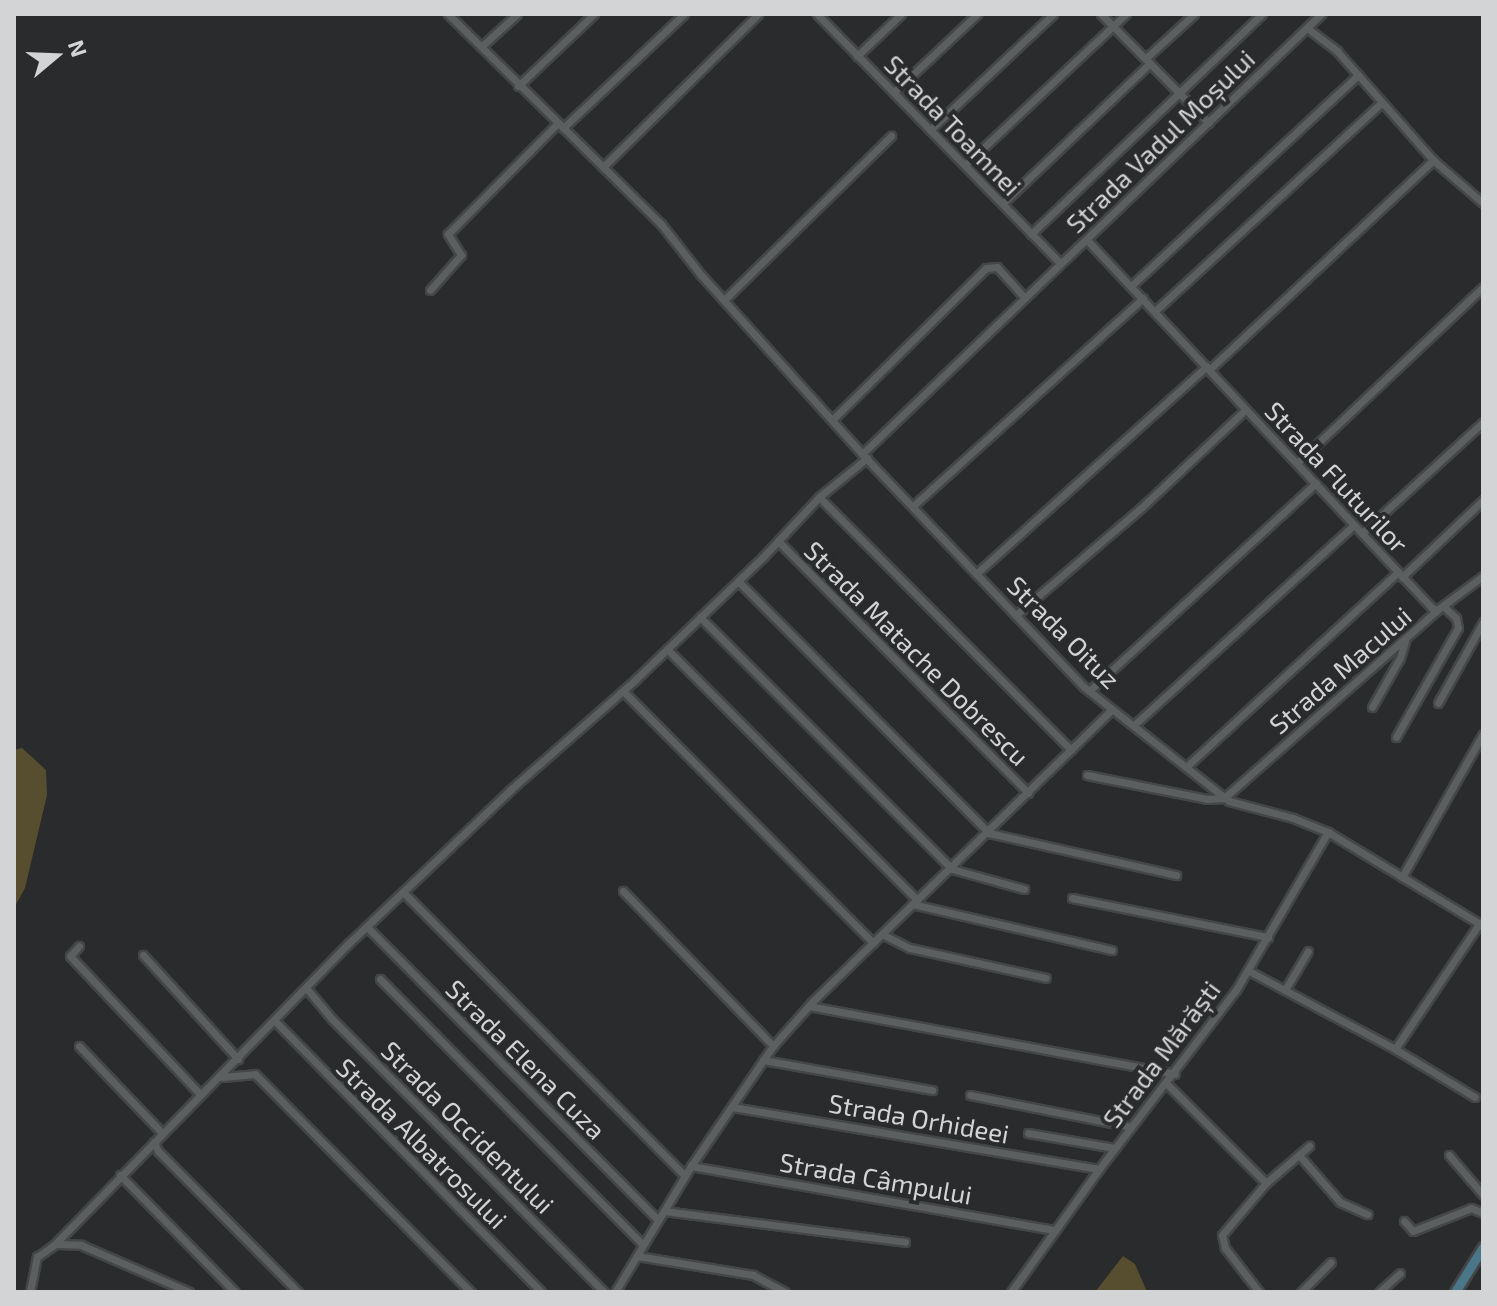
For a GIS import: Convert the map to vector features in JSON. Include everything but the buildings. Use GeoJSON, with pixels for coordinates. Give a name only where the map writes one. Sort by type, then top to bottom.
{"type":"FeatureCollection","features":[{"type":"Feature","properties":{"kind":"main road"},"geometry":{"type":"LineString","coordinates":[[1455,1292],[1478,1264],[1483,1247]]}},
{"type":"Feature","properties":{"kind":"street","name":"Strada Oituz"},"geometry":{"type":"LineString","coordinates":[[448,14],[661,224],[832,420],[1089,691],[1224,798],[1328,832],[1481,925]]}},
{"type":"Feature","properties":{"kind":"street"},"geometry":{"type":"LineString","coordinates":[[482,46],[517,14]]}},
{"type":"Feature","properties":{"kind":"street"},"geometry":{"type":"LineString","coordinates":[[518,86],[594,14]]}},
{"type":"Feature","properties":{"kind":"street"},"geometry":{"type":"LineString","coordinates":[[430,290],[461,255],[448,234],[560,126],[684,14]]}},
{"type":"Feature","properties":{"kind":"street"},"geometry":{"type":"LineString","coordinates":[[603,167],[758,14]]}},
{"type":"Feature","properties":{"kind":"street"},"geometry":{"type":"LineString","coordinates":[[857,56],[901,14]]}},
{"type":"Feature","properties":{"kind":"street"},"geometry":{"type":"LineString","coordinates":[[894,92],[977,14]]}},
{"type":"Feature","properties":{"kind":"street"},"geometry":{"type":"LineString","coordinates":[[930,130],[1053,14]]}},
{"type":"Feature","properties":{"kind":"street"},"geometry":{"type":"LineString","coordinates":[[1101,14],[1209,123]]}},
{"type":"Feature","properties":{"kind":"street"},"geometry":{"type":"LineString","coordinates":[[965,165],[1126,14]]}},
{"type":"Feature","properties":{"kind":"street"},"geometry":{"type":"LineString","coordinates":[[1003,203],[1194,14]]}},
{"type":"Feature","properties":{"kind":"street"},"geometry":{"type":"LineString","coordinates":[[1031,234],[1262,14]]}},
{"type":"Feature","properties":{"kind":"street","name":"Strada Vadul Moșului"},"geometry":{"type":"LineString","coordinates":[[30,1292],[37,1257],[54,1245],[367,927],[510,790],[667,649],[1023,296],[1087,240],[1321,14]]}},
{"type":"Feature","properties":{"kind":"street","name":"Strada Toamnei"},"geometry":{"type":"LineString","coordinates":[[822,16],[857,56],[1060,263]]}},
{"type":"Feature","properties":{"kind":"street"},"geometry":{"type":"LineString","coordinates":[[1307,28],[1337,51],[1433,160],[1483,203]]}},
{"type":"Feature","properties":{"kind":"street"},"geometry":{"type":"LineString","coordinates":[[1131,286],[1358,75]]}},
{"type":"Feature","properties":{"kind":"street"},"geometry":{"type":"LineString","coordinates":[[1155,311],[1381,103]]}},
{"type":"Feature","properties":{"kind":"street"},"geometry":{"type":"LineString","coordinates":[[725,299],[891,136]]}},
{"type":"Feature","properties":{"kind":"street"},"geometry":{"type":"LineString","coordinates":[[977,573],[1208,368],[1433,160]]}},
{"type":"Feature","properties":{"kind":"street","name":"Strada Fluturilor"},"geometry":{"type":"LineString","coordinates":[[1087,240],[1400,574],[1441,609]]}},
{"type":"Feature","properties":{"kind":"street"},"geometry":{"type":"LineString","coordinates":[[832,420],[986,268],[997,267],[1023,296]]}},
{"type":"Feature","properties":{"kind":"street"},"geometry":{"type":"LineString","coordinates":[[1297,463],[1483,287]]}},
{"type":"Feature","properties":{"kind":"street"},"geometry":{"type":"LineString","coordinates":[[913,506],[1143,298]]}},
{"type":"Feature","properties":{"kind":"street"},"geometry":{"type":"LineString","coordinates":[[1016,615],[1141,508],[1246,409]]}},
{"type":"Feature","properties":{"kind":"street"},"geometry":{"type":"LineString","coordinates":[[1362,533],[1483,422]]}},
{"type":"Feature","properties":{"kind":"street"},"geometry":{"type":"LineString","coordinates":[[1089,691],[1316,483]]}},
{"type":"Feature","properties":{"kind":"street"},"geometry":{"type":"LineString","coordinates":[[819,497],[1071,750]]}},
{"type":"Feature","properties":{"kind":"street"},"geometry":{"type":"LineString","coordinates":[[1186,767],[1483,500]]}},
{"type":"Feature","properties":{"kind":"street"},"geometry":{"type":"LineString","coordinates":[[1134,725],[1354,525]]}},
{"type":"Feature","properties":{"kind":"street","name":"Strada Matache Dobrescu"},"geometry":{"type":"LineString","coordinates":[[778,541],[1028,793]]}},
{"type":"Feature","properties":{"kind":"street","name":"Strada Macului"},"geometry":{"type":"LineString","coordinates":[[1224,798],[1482,573]]}},
{"type":"Feature","properties":{"kind":"street"},"geometry":{"type":"LineString","coordinates":[[738,581],[989,833],[1176,875]]}},
{"type":"Feature","properties":{"kind":"street"},"geometry":{"type":"LineString","coordinates":[[1396,737],[1458,628],[1456,618],[1441,609]]}},
{"type":"Feature","properties":{"kind":"street"},"geometry":{"type":"LineString","coordinates":[[700,617],[952,869],[1024,889]]}},
{"type":"Feature","properties":{"kind":"street"},"geometry":{"type":"LineString","coordinates":[[1438,703],[1483,622]]}},
{"type":"Feature","properties":{"kind":"street"},"geometry":{"type":"LineString","coordinates":[[1372,707],[1400,658],[1405,640]]}},
{"type":"Feature","properties":{"kind":"street"},"geometry":{"type":"LineString","coordinates":[[667,649],[915,902],[1112,950]]}},
{"type":"Feature","properties":{"kind":"street"},"geometry":{"type":"LineString","coordinates":[[623,691],[873,943]]}},
{"type":"Feature","properties":{"kind":"street"},"geometry":{"type":"LineString","coordinates":[[615,1292],[691,1166],[773,1046],[809,1006],[989,833],[1112,709]]}},
{"type":"Feature","properties":{"kind":"street"},"geometry":{"type":"LineString","coordinates":[[1402,877],[1483,734]]}},
{"type":"Feature","properties":{"kind":"street"},"geometry":{"type":"LineString","coordinates":[[1087,775],[1207,799],[1224,798]]}},
{"type":"Feature","properties":{"kind":"street","name":"Strada Mărăști"},"geometry":{"type":"LineString","coordinates":[[1011,1292],[1099,1169],[1175,1074],[1249,971],[1328,832]]}},
{"type":"Feature","properties":{"kind":"street"},"geometry":{"type":"LineString","coordinates":[[623,891],[773,1046]]}},
{"type":"Feature","properties":{"kind":"street"},"geometry":{"type":"LineString","coordinates":[[403,892],[685,1176]]}},
{"type":"Feature","properties":{"kind":"street"},"geometry":{"type":"LineString","coordinates":[[1072,898],[1268,937]]}},
{"type":"Feature","properties":{"kind":"street"},"geometry":{"type":"LineString","coordinates":[[1395,1049],[1481,925]]}},
{"type":"Feature","properties":{"kind":"street","name":"Strada Elena Cuza"},"geometry":{"type":"LineString","coordinates":[[367,927],[658,1220]]}},
{"type":"Feature","properties":{"kind":"street"},"geometry":{"type":"LineString","coordinates":[[882,934],[910,948],[1046,978]]}},
{"type":"Feature","properties":{"kind":"street"},"geometry":{"type":"LineString","coordinates":[[79,946],[70,956],[200,1094]]}},
{"type":"Feature","properties":{"kind":"street"},"geometry":{"type":"LineString","coordinates":[[1285,990],[1308,951]]}},
{"type":"Feature","properties":{"kind":"street"},"geometry":{"type":"LineString","coordinates":[[143,955],[238,1059]]}},
{"type":"Feature","properties":{"kind":"street"},"geometry":{"type":"LineString","coordinates":[[1249,971],[1395,1049],[1475,1097]]}},
{"type":"Feature","properties":{"kind":"street"},"geometry":{"type":"LineString","coordinates":[[380,979],[643,1245]]}},
{"type":"Feature","properties":{"kind":"street","name":"Strada Occidentului"},"geometry":{"type":"LineString","coordinates":[[307,989],[332,1019],[604,1292]]}},
{"type":"Feature","properties":{"kind":"street"},"geometry":{"type":"LineString","coordinates":[[809,1006],[1175,1074]]}},
{"type":"Feature","properties":{"kind":"street","name":"Strada Albatrosului"},"geometry":{"type":"LineString","coordinates":[[275,1021],[541,1292]]}},
{"type":"Feature","properties":{"kind":"street"},"geometry":{"type":"LineString","coordinates":[[79,1046],[162,1133]]}},
{"type":"Feature","properties":{"kind":"street"},"geometry":{"type":"LineString","coordinates":[[763,1060],[932,1090]]}},
{"type":"Feature","properties":{"kind":"street"},"geometry":{"type":"LineString","coordinates":[[219,1077],[255,1074],[471,1292]]}},
{"type":"Feature","properties":{"kind":"street"},"geometry":{"type":"LineString","coordinates":[[1167,1084],[1266,1183]]}},
{"type":"Feature","properties":{"kind":"street"},"geometry":{"type":"LineString","coordinates":[[970,1095],[1131,1127]]}},
{"type":"Feature","properties":{"kind":"street","name":"Strada Orhideei"},"geometry":{"type":"LineString","coordinates":[[732,1107],[1099,1169]]}},
{"type":"Feature","properties":{"kind":"street"},"geometry":{"type":"LineString","coordinates":[[1028,1133],[1115,1148]]}},
{"type":"Feature","properties":{"kind":"street"},"geometry":{"type":"LineString","coordinates":[[154,1142],[158,1151],[298,1292]]}},
{"type":"Feature","properties":{"kind":"street"},"geometry":{"type":"LineString","coordinates":[[1259,1292],[1225,1248],[1221,1238],[1223,1231],[1266,1183],[1309,1146]]}},
{"type":"Feature","properties":{"kind":"street"},"geometry":{"type":"LineString","coordinates":[[1299,1155],[1340,1202],[1367,1214]]}},
{"type":"Feature","properties":{"kind":"street"},"geometry":{"type":"LineString","coordinates":[[1449,1155],[1483,1195]]}},
{"type":"Feature","properties":{"kind":"street","name":"Strada Câmpului"},"geometry":{"type":"LineString","coordinates":[[691,1166],[1055,1230]]}},
{"type":"Feature","properties":{"kind":"street"},"geometry":{"type":"LineString","coordinates":[[120,1175],[235,1292]]}},
{"type":"Feature","properties":{"kind":"street"},"geometry":{"type":"LineString","coordinates":[[1404,1221],[1413,1231],[1471,1208],[1483,1213]]}},
{"type":"Feature","properties":{"kind":"street"},"geometry":{"type":"LineString","coordinates":[[664,1211],[905,1242]]}},
{"type":"Feature","properties":{"kind":"street"},"geometry":{"type":"LineString","coordinates":[[54,1245],[70,1242],[81,1245],[189,1292]]}},
{"type":"Feature","properties":{"kind":"street"},"geometry":{"type":"LineString","coordinates":[[637,1256],[753,1275],[785,1292]]}},
{"type":"Feature","properties":{"kind":"street"},"geometry":{"type":"LineString","coordinates":[[1301,1292],[1331,1262]]}},
{"type":"Feature","properties":{"kind":"street"},"geometry":{"type":"LineString","coordinates":[[1379,1292],[1400,1273]]}},
{"type":"Feature","properties":{"kind":"shaded area"},"geometry":{"type":"Polygon","coordinates":[[[22,748],[46,770],[47,795],[25,888],[14,908],[14,750],[22,748]]]}},
{"type":"Feature","properties":{"kind":"shaded area"},"geometry":{"type":"Polygon","coordinates":[[[1123,1256],[1135,1264],[1147,1292],[1095,1292],[1123,1256]]]}}]}
